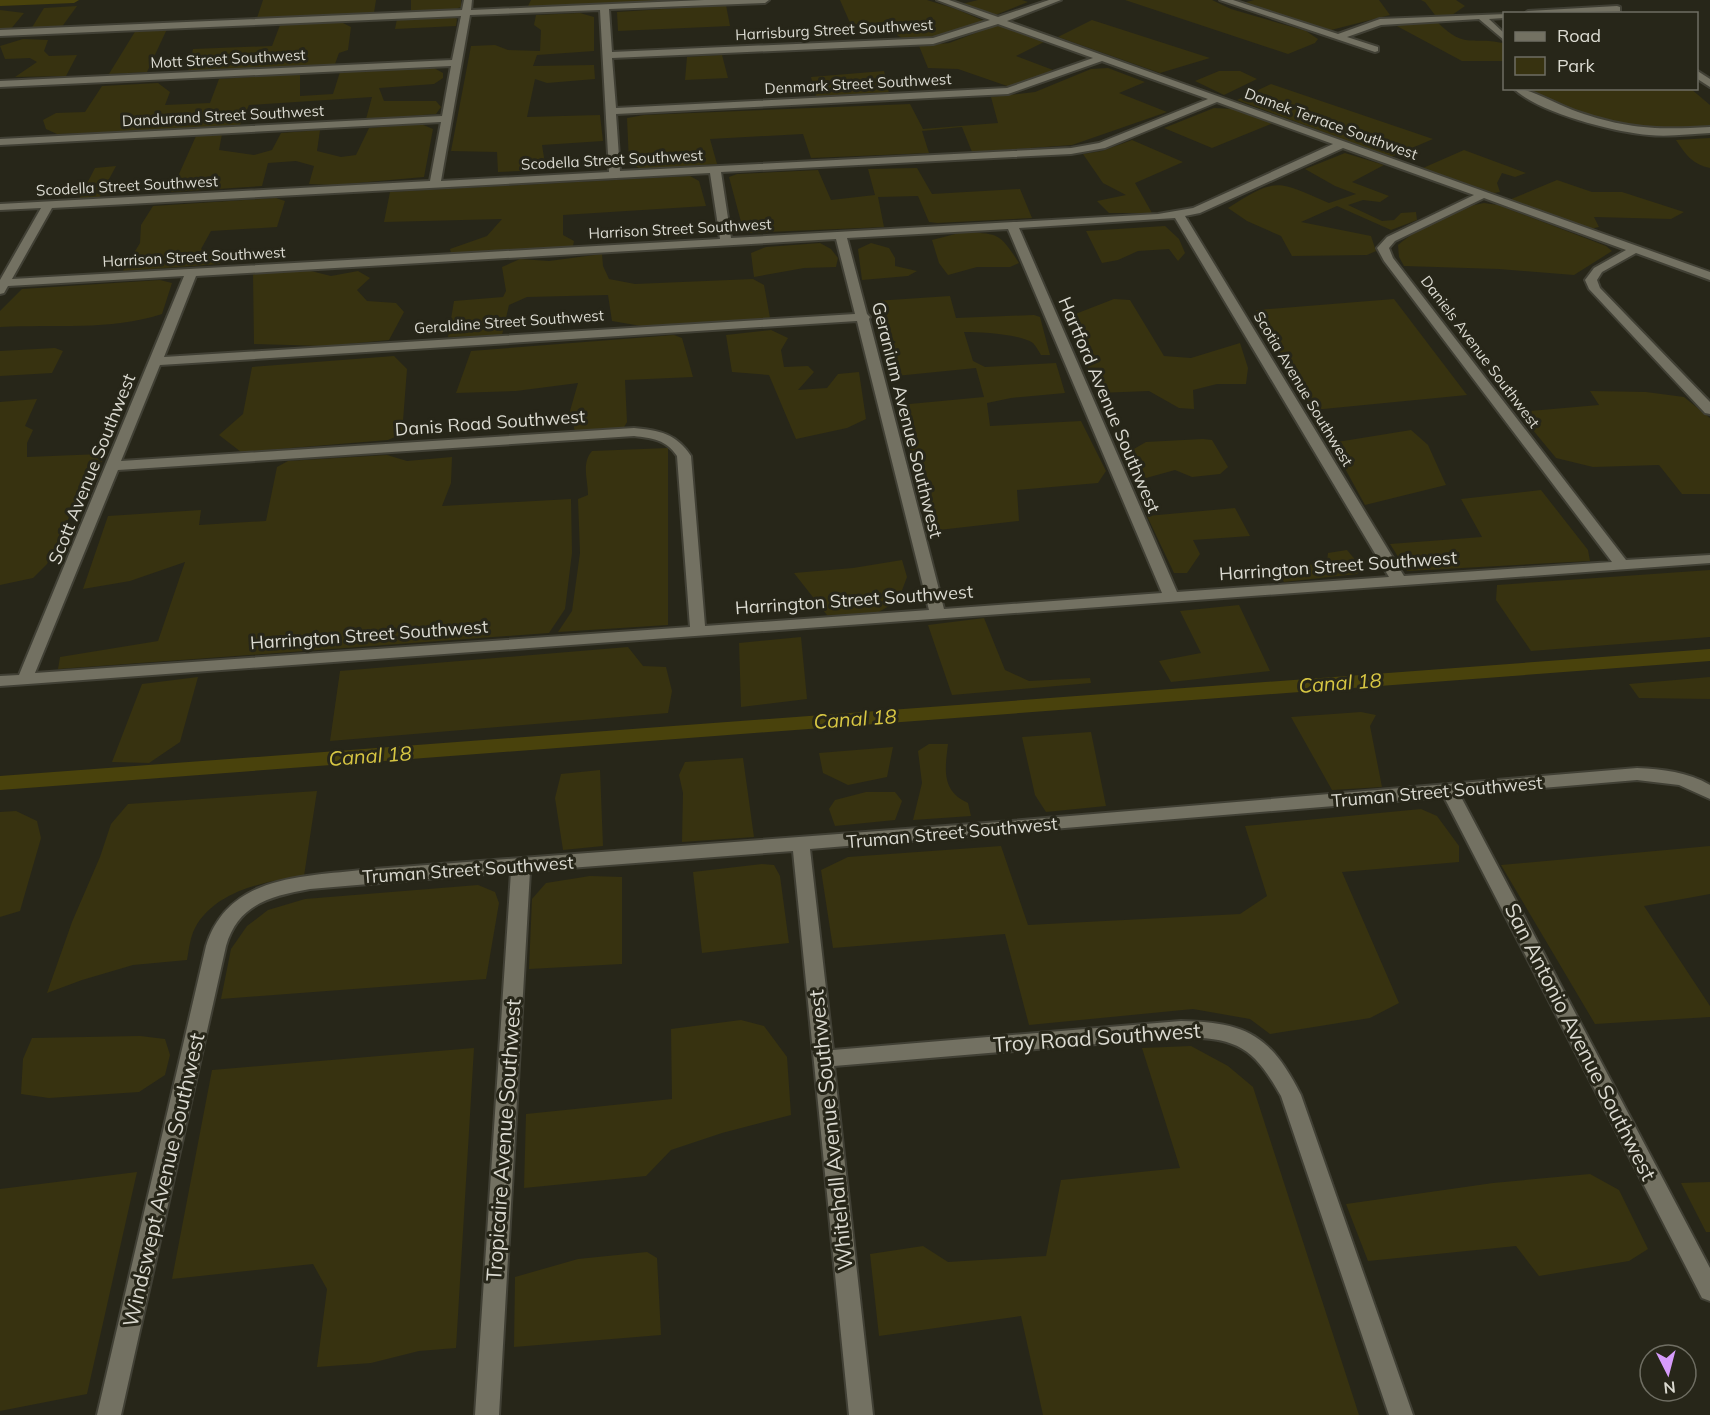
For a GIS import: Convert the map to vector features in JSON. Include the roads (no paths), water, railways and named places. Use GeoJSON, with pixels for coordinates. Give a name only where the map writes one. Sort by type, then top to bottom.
{"type":"FeatureCollection","features":[{"type":"Feature","properties":{"kind":"street"},"geometry":{"type":"LineString","coordinates":[[435,184],[468,0]]}},
{"type":"Feature","properties":{"kind":"street"},"geometry":{"type":"LineString","coordinates":[[0,33],[765,0]]}},
{"type":"Feature","properties":{"kind":"street","name":"Damek Terrace Southwest"},"geometry":{"type":"LineString","coordinates":[[941,0],[1710,276]]}},
{"type":"Feature","properties":{"kind":"street","name":"Harrisburg Street Southwest"},"geometry":{"type":"LineString","coordinates":[[607,56],[920,42],[948,38],[1057,0]]}},
{"type":"Feature","properties":{"kind":"street"},"geometry":{"type":"LineString","coordinates":[[1224,0],[1375,49]]}},
{"type":"Feature","properties":{"kind":"street"},"geometry":{"type":"LineString","coordinates":[[1605,0],[1620,11]]}},
{"type":"Feature","properties":{"kind":"street"},"geometry":{"type":"LineString","coordinates":[[604,7],[615,175]]}},
{"type":"Feature","properties":{"kind":"street"},"geometry":{"type":"LineString","coordinates":[[1589,12],[1620,11]]}},
{"type":"Feature","properties":{"kind":"street"},"geometry":{"type":"LineString","coordinates":[[1339,37],[1380,22],[1503,15]]}},
{"type":"Feature","properties":{"kind":"street"},"geometry":{"type":"LineString","coordinates":[[1481,16],[1503,36]]}},
{"type":"Feature","properties":{"kind":"street","name":"Denmark Street Southwest"},"geometry":{"type":"LineString","coordinates":[[610,111],[1008,91],[1102,58]]}},
{"type":"Feature","properties":{"kind":"street","name":"Mott Street Southwest"},"geometry":{"type":"LineString","coordinates":[[0,84],[458,63]]}},
{"type":"Feature","properties":{"kind":"street"},"geometry":{"type":"LineString","coordinates":[[1698,75],[1710,84]]}},
{"type":"Feature","properties":{"kind":"street"},"geometry":{"type":"LineString","coordinates":[[1521,90],[1532,99],[1640,131],[1710,130]]}},
{"type":"Feature","properties":{"kind":"street","name":"Scodella Street Southwest"},"geometry":{"type":"LineString","coordinates":[[0,207],[1071,151],[1101,146],[1217,99]]}},
{"type":"Feature","properties":{"kind":"street","name":"Dandurand Street Southwest"},"geometry":{"type":"LineString","coordinates":[[0,142],[447,119]]}},
{"type":"Feature","properties":{"kind":"street","name":"Harrison Street Southwest"},"geometry":{"type":"LineString","coordinates":[[2,287],[192,272],[1179,215],[1196,211],[1342,144]]}},
{"type":"Feature","properties":{"kind":"street"},"geometry":{"type":"LineString","coordinates":[[716,170],[726,242]]}},
{"type":"Feature","properties":{"kind":"street","name":"Daniels Avenue Southwest"},"geometry":{"type":"LineString","coordinates":[[1484,194],[1391,239],[1383,248],[1388,260],[1623,565]]}},
{"type":"Feature","properties":{"kind":"street"},"geometry":{"type":"LineString","coordinates":[[2,287],[48,205]]}},
{"type":"Feature","properties":{"kind":"street","name":"Scotia Avenue Southwest"},"geometry":{"type":"LineString","coordinates":[[1179,215],[1399,581]]}},
{"type":"Feature","properties":{"kind":"street","name":"Hartford Avenue Southwest"},"geometry":{"type":"LineString","coordinates":[[1012,226],[1172,598]]}},
{"type":"Feature","properties":{"kind":"street","name":"Geranium Avenue Southwest"},"geometry":{"type":"LineString","coordinates":[[841,235],[864,317],[937,613]]}},
{"type":"Feature","properties":{"kind":"street"},"geometry":{"type":"LineString","coordinates":[[1635,249],[1598,270],[1591,280],[1595,289],[1710,410]]}},
{"type":"Feature","properties":{"kind":"street","name":"Scott Avenue Southwest"},"geometry":{"type":"LineString","coordinates":[[25,679],[192,272]]}},
{"type":"Feature","properties":{"kind":"street","name":"Geraldine Street Southwest"},"geometry":{"type":"LineString","coordinates":[[156,361],[864,317]]}},
{"type":"Feature","properties":{"kind":"street","name":"Danis Road Southwest"},"geometry":{"type":"LineString","coordinates":[[114,466],[624,432],[660,435],[678,444],[684,456],[698,632]]}},
{"type":"Feature","properties":{"kind":"street","name":"Harrington Street Southwest"},"geometry":{"type":"LineString","coordinates":[[0,681],[1710,559]]}},
{"type":"Feature","properties":{"kind":"street","name":"Truman Street Southwest"},"geometry":{"type":"LineString","coordinates":[[216,945],[231,915],[256,896],[290,885],[1450,792],[1637,774],[1664,775],[1697,784],[1710,794]]}},
{"type":"Feature","properties":{"kind":"street","name":"San Antonio Avenue Southwest"},"geometry":{"type":"LineString","coordinates":[[1450,792],[1710,1292]]}},
{"type":"Feature","properties":{"kind":"street","name":"Whitehall Avenue Southwest"},"geometry":{"type":"LineString","coordinates":[[801,845],[861,1415]]}},
{"type":"Feature","properties":{"kind":"street","name":"Tropicaire Avenue Southwest"},"geometry":{"type":"LineString","coordinates":[[487,1415],[521,866]]}},
{"type":"Feature","properties":{"kind":"street","name":"Windswept Avenue Southwest"},"geometry":{"type":"LineString","coordinates":[[109,1415],[210,980],[216,945]]}},
{"type":"Feature","properties":{"kind":"street","name":"Troy Road Southwest"},"geometry":{"type":"LineString","coordinates":[[824,1059],[1150,1030],[1195,1028],[1239,1036],[1268,1056],[1291,1095],[1401,1415]]}},
{"type":"Feature","properties":{"kind":"waterway"},"geometry":{"type":"LineString","coordinates":[[0,3],[74,0]]}},
{"type":"Feature","properties":{"kind":"waterway","name":"Canal 18"},"geometry":{"type":"LineString","coordinates":[[0,783],[1710,655]]}}]}
